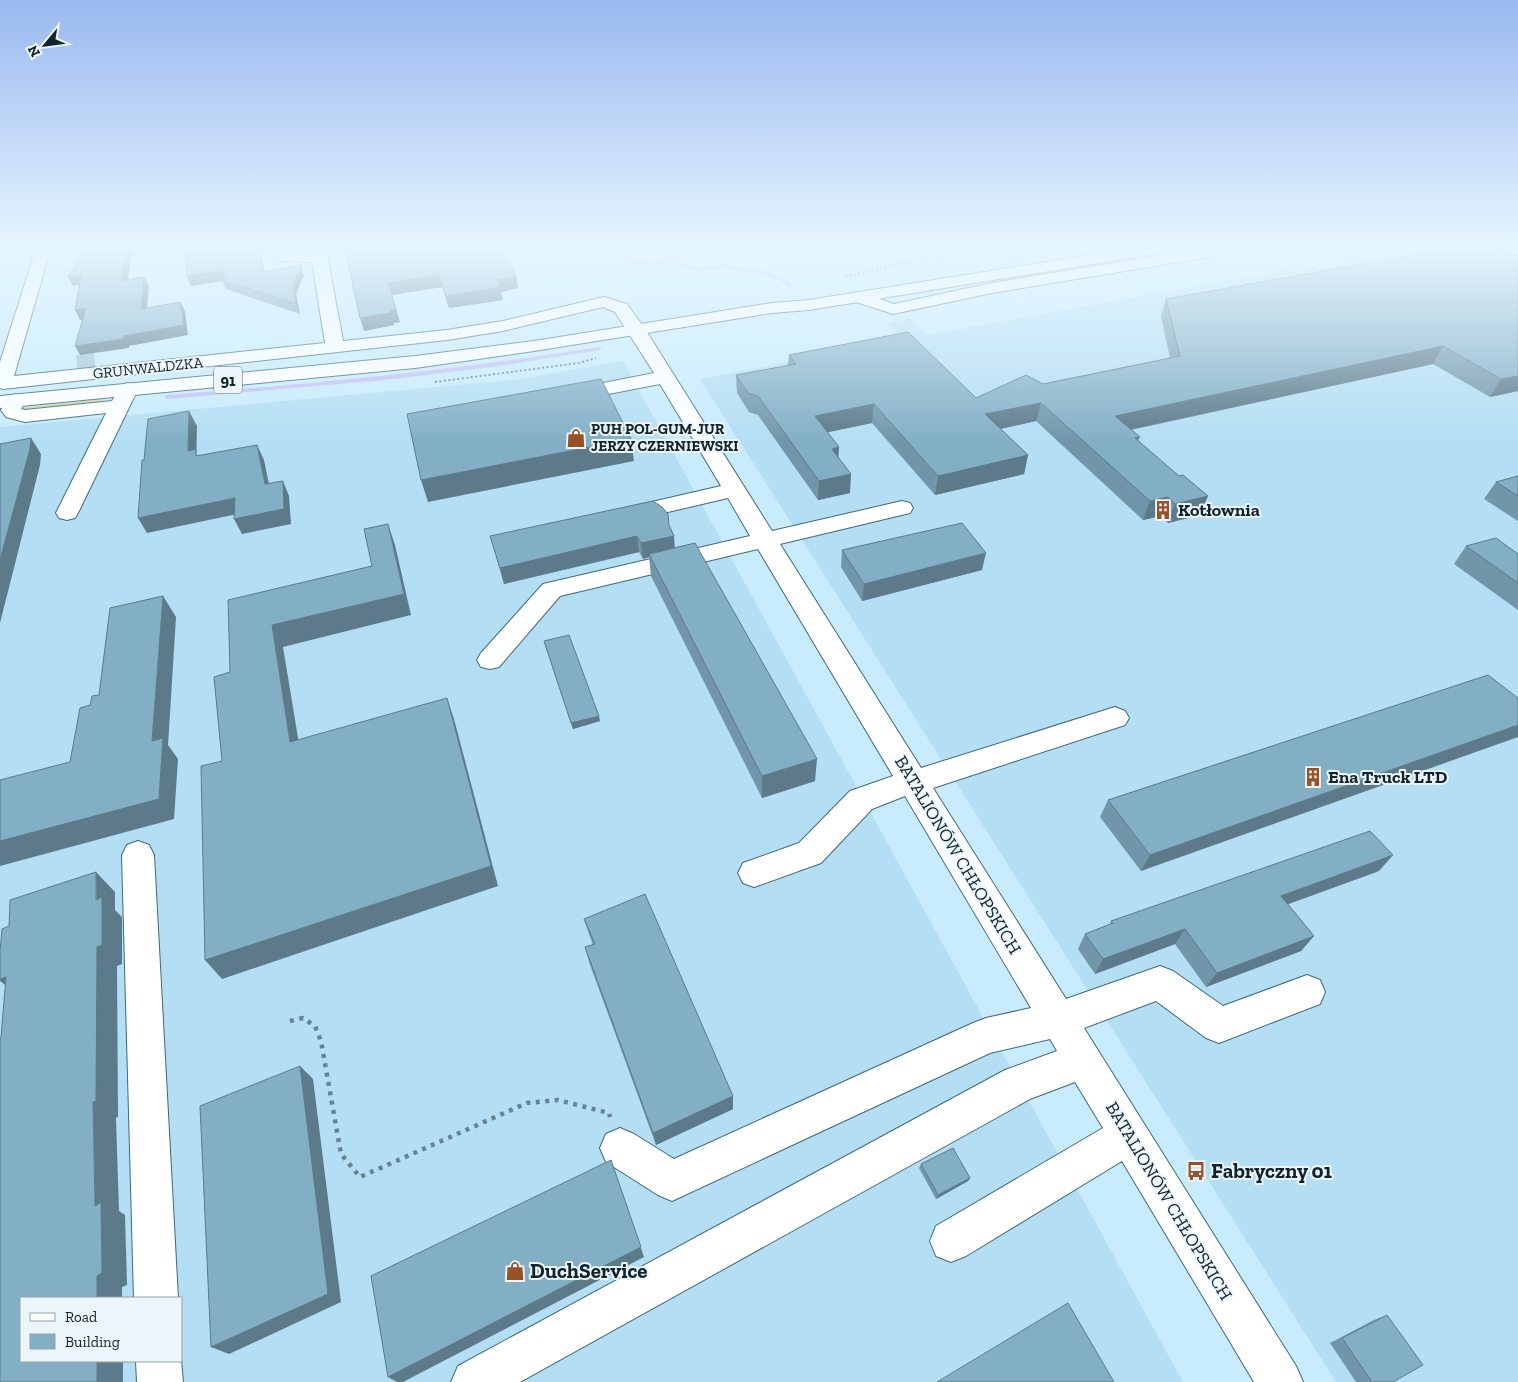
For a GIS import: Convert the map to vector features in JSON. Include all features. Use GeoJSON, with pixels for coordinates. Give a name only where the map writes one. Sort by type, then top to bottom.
{"type":"FeatureCollection","features":[{"type":"Feature","properties":{"kind":"street","name":"GRUNWALDZKA"},"geometry":{"type":"LineString","coordinates":[[24,313],[3,383],[60,378],[122,389],[415,362],[738,313]]}},
{"type":"Feature","properties":{"kind":"street"},"geometry":{"type":"LineString","coordinates":[[329,313],[335,347]]}},
{"type":"Feature","properties":{"kind":"street","name":"GRUNWALDZKA"},"geometry":{"type":"LineString","coordinates":[[122,389],[445,326],[561,313]]}},
{"type":"Feature","properties":{"kind":"street","name":"GRUNWALDZKA"},"geometry":{"type":"LineString","coordinates":[[625,313],[636,330]]}},
{"type":"Feature","properties":{"kind":"street","name":"BATALIONÓW CHŁOPSKICH"},"geometry":{"type":"LineString","coordinates":[[636,330],[1280,1382]]}},
{"type":"Feature","properties":{"kind":"street"},"geometry":{"type":"LineString","coordinates":[[67,513],[122,389],[112,359],[100,361]]}},
{"type":"Feature","properties":{"kind":"street"},"geometry":{"type":"LineString","coordinates":[[60,378],[72,364],[77,364]]}},
{"type":"Feature","properties":{"kind":"street"},"geometry":{"type":"LineString","coordinates":[[588,392],[664,377]]}},
{"type":"Feature","properties":{"kind":"street"},"geometry":{"type":"LineString","coordinates":[[8,401],[13,413],[24,416],[122,389]]}},
{"type":"Feature","properties":{"kind":"street"},"geometry":{"type":"LineString","coordinates":[[606,519],[734,490]]}},
{"type":"Feature","properties":{"kind":"street"},"geometry":{"type":"LineString","coordinates":[[490,660],[552,590],[763,539],[902,508]]}},
{"type":"Feature","properties":{"kind":"street"},"geometry":{"type":"LineString","coordinates":[[754,873],[810,853],[861,800],[884,790],[1115,718]]}},
{"type":"Feature","properties":{"kind":"street"},"geometry":{"type":"LineString","coordinates":[[138,855],[156,1297]]}},
{"type":"Feature","properties":{"kind":"street"},"geometry":{"type":"LineString","coordinates":[[620,1148],[672,1181],[986,1036],[1058,1019],[1097,1007],[1160,983],[1219,1025],[1307,992]]}},
{"type":"Feature","properties":{"kind":"street"},"geometry":{"type":"LineString","coordinates":[[474,1382],[1019,1084],[1083,1060]]}},
{"type":"Feature","properties":{"kind":"street"},"geometry":{"type":"LineString","coordinates":[[951,1241],[1128,1135]]}},
{"type":"Feature","properties":{"kind":"street"},"geometry":{"type":"LineString","coordinates":[[159,1362],[160,1382]]}},
{"type":"Feature","properties":{"kind":"path"},"geometry":{"type":"LineString","coordinates":[[290,1021],[303,1018],[315,1026],[321,1041],[341,1154],[360,1177],[527,1103],[558,1100],[609,1113],[620,1148]]}},
{"type":"Feature","properties":{"kind":"shaded area"},"geometry":{"type":"Polygon","coordinates":[[[1046,313],[1518,313],[1518,1382],[1336,1382],[700,379],[904,340],[887,323],[910,319],[926,335],[1046,313]]]}},
{"type":"Feature","properties":{"kind":"shaded area"},"geometry":{"type":"Polygon","coordinates":[[[623,361],[1183,1382],[0,1382],[0,427],[514,380],[623,361]]]}},
{"type":"Feature","properties":{"kind":"green space"},"geometry":{"type":"Polygon","coordinates":[[[104,400],[102,403],[19,411],[20,408],[104,400]]]}},
{"type":"Feature","properties":{"kind":"building"},"geometry":{"type":"Polygon","coordinates":[[[84,313],[182,313],[184,325],[124,336],[124,339],[75,346],[84,313]]]}},
{"type":"Feature","properties":{"kind":"building"},"geometry":{"type":"Polygon","coordinates":[[[359,313],[388,313],[360,318],[359,313]]]}},
{"type":"Feature","properties":{"kind":"building"},"geometry":{"type":"Polygon","coordinates":[[[1170,313],[1518,313],[1518,376],[1501,379],[1443,346],[1115,416],[1140,437],[1135,438],[1179,476],[1183,475],[1208,496],[1175,504],[1168,497],[1150,501],[1041,403],[985,414],[1028,455],[938,476],[874,404],[815,416],[839,447],[832,449],[851,474],[819,481],[758,396],[748,393],[736,375],[796,364],[789,355],[908,332],[976,398],[1026,375],[1043,384],[1180,356],[1170,313]]]}},
{"type":"Feature","properties":{"kind":"building"},"geometry":{"type":"Polygon","coordinates":[[[601,379],[631,439],[421,480],[407,414],[601,379]]]}},
{"type":"Feature","properties":{"kind":"building"},"geometry":{"type":"Polygon","coordinates":[[[189,411],[188,451],[196,449],[196,456],[257,445],[265,484],[283,481],[284,509],[234,519],[235,498],[138,518],[142,460],[144,460],[148,419],[189,411]]]}},
{"type":"Feature","properties":{"kind":"building"},"geometry":{"type":"Polygon","coordinates":[[[31,438],[30,449],[0,560],[0,444],[31,438]]]}},
{"type":"Feature","properties":{"kind":"building"},"geometry":{"type":"Polygon","coordinates":[[[1518,476],[1518,496],[1496,482],[1518,476]]]}},
{"type":"Feature","properties":{"kind":"building"},"geometry":{"type":"Polygon","coordinates":[[[653,501],[668,514],[669,525],[674,536],[641,543],[637,536],[500,568],[490,536],[653,501]]]}},
{"type":"Feature","properties":{"kind":"building"},"geometry":{"type":"Polygon","coordinates":[[[962,523],[986,553],[864,584],[842,550],[962,523]]]}},
{"type":"Feature","properties":{"kind":"building"},"geometry":{"type":"Polygon","coordinates":[[[388,524],[404,594],[272,625],[290,742],[447,698],[491,866],[205,960],[201,766],[222,761],[214,677],[230,672],[228,600],[372,566],[364,529],[388,524]]]}},
{"type":"Feature","properties":{"kind":"building"},"geometry":{"type":"Polygon","coordinates":[[[1496,538],[1518,554],[1518,583],[1466,546],[1496,538]]]}},
{"type":"Feature","properties":{"kind":"building"},"geometry":{"type":"Polygon","coordinates":[[[695,543],[817,759],[762,776],[649,554],[695,543]]]}},
{"type":"Feature","properties":{"kind":"building"},"geometry":{"type":"Polygon","coordinates":[[[163,596],[152,741],[163,738],[159,799],[0,841],[0,780],[70,762],[80,708],[90,705],[92,696],[99,695],[110,608],[163,596]]]}},
{"type":"Feature","properties":{"kind":"building"},"geometry":{"type":"Polygon","coordinates":[[[569,635],[599,716],[571,723],[544,641],[569,635]]]}},
{"type":"Feature","properties":{"kind":"building","name":"Ena Truck LTD"},"geometry":{"type":"Polygon","coordinates":[[[1488,675],[1518,698],[1518,725],[1150,855],[1108,800],[1488,675]]]}},
{"type":"Feature","properties":{"kind":"building"},"geometry":{"type":"Polygon","coordinates":[[[1370,831],[1393,855],[1281,896],[1314,936],[1217,973],[1185,929],[1103,959],[1085,934],[1113,923],[1111,921],[1370,831]]]}},
{"type":"Feature","properties":{"kind":"building"},"geometry":{"type":"Polygon","coordinates":[[[96,872],[96,900],[102,897],[102,945],[97,947],[96,1101],[93,1102],[95,1206],[101,1202],[102,1273],[97,1276],[97,1297],[20,1297],[20,1362],[97,1362],[97,1382],[0,1382],[0,1038],[6,977],[0,979],[0,951],[2,929],[9,926],[10,900],[96,872]]]}},
{"type":"Feature","properties":{"kind":"building"},"geometry":{"type":"Polygon","coordinates":[[[645,894],[733,1096],[653,1133],[585,947],[595,944],[584,919],[645,894]]]}},
{"type":"Feature","properties":{"kind":"building"},"geometry":{"type":"Polygon","coordinates":[[[300,1066],[328,1294],[211,1347],[200,1106],[300,1066]]]}},
{"type":"Feature","properties":{"kind":"building"},"geometry":{"type":"Polygon","coordinates":[[[953,1148],[970,1178],[938,1195],[921,1164],[953,1148]]]}},
{"type":"Feature","properties":{"kind":"building","name":"DuchService"},"geometry":{"type":"Polygon","coordinates":[[[611,1160],[641,1247],[388,1377],[371,1276],[611,1160]]]}},
{"type":"Feature","properties":{"kind":"building"},"geometry":{"type":"Polygon","coordinates":[[[1068,1303],[1114,1382],[937,1382],[1068,1303]]]}},
{"type":"Feature","properties":{"kind":"building"},"geometry":{"type":"Polygon","coordinates":[[[1387,1315],[1423,1365],[1393,1382],[1372,1382],[1342,1338],[1387,1315]]]}},
{"type":"Feature","properties":{"kind":"waterway"},"geometry":{"type":"LineString","coordinates":[[167,397],[384,378],[545,358],[599,349]]}},
{"type":"Feature","properties":{"kind":"tunnel"},"geometry":{"type":"LineString","coordinates":[[77,364],[100,361]]}},
{"type":"Feature","properties":{"kind":"place","name":"PUH POL-GUM-JUR JERZY CZERNIEWSKI"},"geometry":{"type":"Point","coordinates":[576,438]}},
{"type":"Feature","properties":{"kind":"place","name":"Kotłownia"},"geometry":{"type":"Point","coordinates":[1163,510]}},
{"type":"Feature","properties":{"kind":"place","name":"Ena Truck LTD"},"geometry":{"type":"Point","coordinates":[1313,777]}},
{"type":"Feature","properties":{"kind":"place","name":"Fabryczny 01"},"geometry":{"type":"Point","coordinates":[1196,1171]}},
{"type":"Feature","properties":{"kind":"place","name":"DuchService"},"geometry":{"type":"Point","coordinates":[515,1271]}}]}
